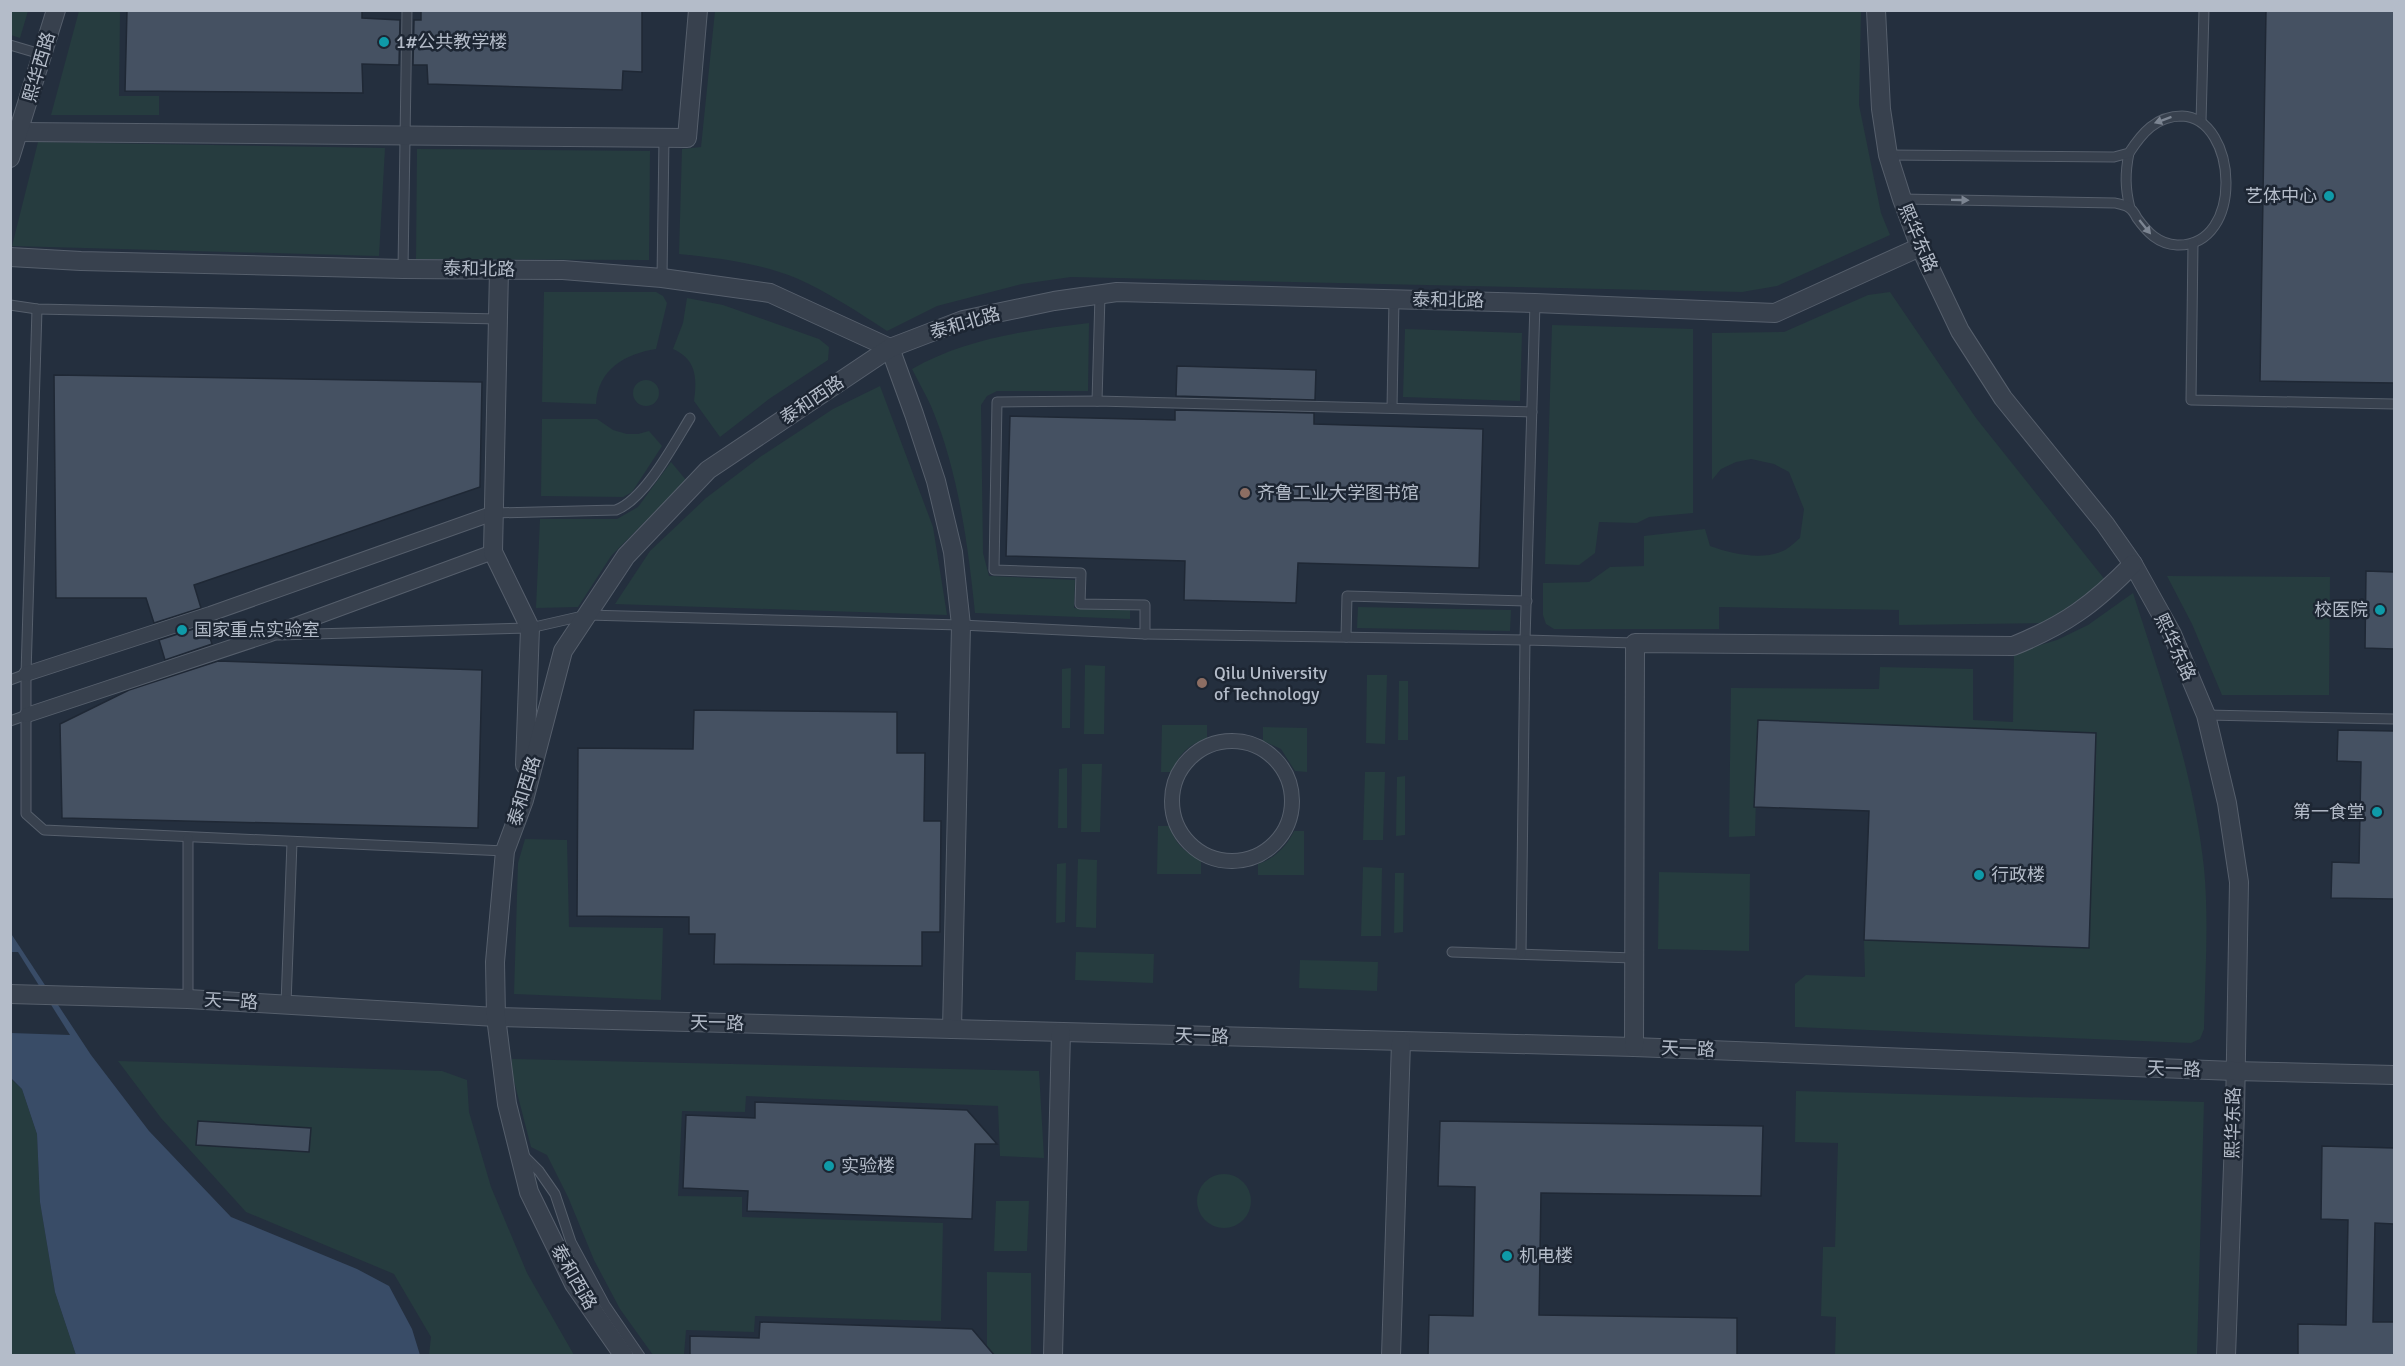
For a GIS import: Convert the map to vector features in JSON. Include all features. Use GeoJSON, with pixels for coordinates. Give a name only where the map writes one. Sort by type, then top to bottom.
{"type":"FeatureCollection","features":[{"type":"Feature","properties":{"kind":"street","name":"熙华西路"},"geometry":{"type":"LineString","coordinates":[[10,158],[44,55],[56,10]]}},
{"type":"Feature","properties":{"kind":"street"},"geometry":{"type":"LineString","coordinates":[[20,132],[687,138],[698,10]]}},
{"type":"Feature","properties":{"kind":"street","name":"熙华东路"},"geometry":{"type":"LineString","coordinates":[[1876,10],[1881,110],[1888,155],[1920,247],[1960,331],[2003,398],[2105,524],[2133,564],[2172,634],[2206,715],[2228,803],[2239,882],[2235,1113],[2226,1356]]}},
{"type":"Feature","properties":{"kind":"street","name":"泰和北路"},"geometry":{"type":"LineString","coordinates":[[10,257],[81,261],[403,269],[563,270],[662,278],[770,293],[890,348],[963,320],[1054,301],[1117,292],[1535,303],[1775,313],[1920,247]]}},
{"type":"Feature","properties":{"kind":"street"},"geometry":{"type":"LineString","coordinates":[[500,270],[493,552],[530,628],[524,800]]}},
{"type":"Feature","properties":{"kind":"street"},"geometry":{"type":"LineString","coordinates":[[890,348],[936,481],[954,552],[962,625],[952,1029]]}},
{"type":"Feature","properties":{"kind":"street","name":"泰和西路"},"geometry":{"type":"LineString","coordinates":[[624,1356],[574,1284],[529,1192],[507,1104],[496,1017],[495,962],[505,851],[524,800],[562,651],[626,556],[708,470],[890,348]]}},
{"type":"Feature","properties":{"kind":"street"},"geometry":{"type":"LineString","coordinates":[[26,674],[210,614],[494,513]]}},
{"type":"Feature","properties":{"kind":"street"},"geometry":{"type":"LineString","coordinates":[[27,715],[268,635],[493,552]]}},
{"type":"Feature","properties":{"kind":"street"},"geometry":{"type":"LineString","coordinates":[[1634,1047],[1635,643],[2013,646],[2047,632],[2078,614],[2106,592],[2133,564]]}},
{"type":"Feature","properties":{"kind":"street"},"geometry":{"type":"LineString","coordinates":[[1235,740],[1254,744],[1270,753],[1283,767],[1291,785],[1293,803],[1289,822],[1280,838],[1266,851],[1249,859],[1230,861],[1211,857],[1195,848],[1182,834],[1174,817],[1172,798],[1176,779],[1185,763],[1199,750],[1216,742],[1235,740]]}},
{"type":"Feature","properties":{"kind":"street","name":"天一路"},"geometry":{"type":"LineString","coordinates":[[10,994],[188,999],[496,1017],[1634,1047],[2234,1071],[2394,1075]]}},
{"type":"Feature","properties":{"kind":"street"},"geometry":{"type":"LineString","coordinates":[[1053,1356],[1061,1032]]}},
{"type":"Feature","properties":{"kind":"street"},"geometry":{"type":"LineString","coordinates":[[1391,1356],[1401,1041]]}},
{"type":"Feature","properties":{"kind":"lane"},"geometry":{"type":"LineString","coordinates":[[403,269],[407,10]]}},
{"type":"Feature","properties":{"kind":"lane"},"geometry":{"type":"LineString","coordinates":[[2201,122],[2204,10]]}},
{"type":"Feature","properties":{"kind":"lane"},"geometry":{"type":"LineString","coordinates":[[10,45],[44,55]]}},
{"type":"Feature","properties":{"kind":"lane"},"geometry":{"type":"LineString","coordinates":[[2172,116],[2188,117],[2201,122],[2219,143],[2224,161],[2225,193],[2218,224],[2209,235],[2198,242],[2176,245],[2160,241],[2148,233],[2130,208],[2125,189],[2125,171],[2129,153],[2140,136],[2156,122],[2172,116]]}},
{"type":"Feature","properties":{"kind":"lane"},"geometry":{"type":"LineString","coordinates":[[662,278],[664,138]]}},
{"type":"Feature","properties":{"kind":"lane"},"geometry":{"type":"LineString","coordinates":[[1888,155],[2115,157],[2129,153]]}},
{"type":"Feature","properties":{"kind":"lane"},"geometry":{"type":"LineString","coordinates":[[1902,199],[2115,203],[2130,208]]}},
{"type":"Feature","properties":{"kind":"lane"},"geometry":{"type":"LineString","coordinates":[[2193,243],[2191,400],[2394,404]]}},
{"type":"Feature","properties":{"kind":"lane"},"geometry":{"type":"LineString","coordinates":[[1097,400],[1100,295]]}},
{"type":"Feature","properties":{"kind":"lane"},"geometry":{"type":"LineString","coordinates":[[1392,408],[1394,299]]}},
{"type":"Feature","properties":{"kind":"lane"},"geometry":{"type":"LineString","coordinates":[[1521,954],[1525,640],[1535,303]]}},
{"type":"Feature","properties":{"kind":"lane"},"geometry":{"type":"LineString","coordinates":[[10,304],[36,309],[499,319]]}},
{"type":"Feature","properties":{"kind":"lane"},"geometry":{"type":"LineString","coordinates":[[36,309],[26,674],[26,814],[44,830],[505,851]]}},
{"type":"Feature","properties":{"kind":"lane"},"geometry":{"type":"LineString","coordinates":[[1145,634],[1145,605],[1080,604],[1081,573],[994,570],[997,402],[1097,400],[1532,412]]}},
{"type":"Feature","properties":{"kind":"lane"},"geometry":{"type":"LineString","coordinates":[[494,513],[616,510],[623,507],[637,496],[664,460],[690,418]]}},
{"type":"Feature","properties":{"kind":"lane"},"geometry":{"type":"LineString","coordinates":[[1346,637],[1347,596],[1527,601]]}},
{"type":"Feature","properties":{"kind":"lane"},"geometry":{"type":"LineString","coordinates":[[268,635],[530,628],[587,615],[962,625],[1145,634],[1635,643]]}},
{"type":"Feature","properties":{"kind":"lane"},"geometry":{"type":"LineString","coordinates":[[10,680],[26,674]]}},
{"type":"Feature","properties":{"kind":"lane"},"geometry":{"type":"LineString","coordinates":[[10,721],[27,715]]}},
{"type":"Feature","properties":{"kind":"lane"},"geometry":{"type":"LineString","coordinates":[[2206,715],[2394,718]]}},
{"type":"Feature","properties":{"kind":"lane"},"geometry":{"type":"LineString","coordinates":[[188,838],[188,999]]}},
{"type":"Feature","properties":{"kind":"lane"},"geometry":{"type":"LineString","coordinates":[[286,1004],[292,842]]}},
{"type":"Feature","properties":{"kind":"lane"},"geometry":{"type":"LineString","coordinates":[[1452,952],[1634,958]]}},
{"type":"Feature","properties":{"kind":"lane"},"geometry":{"type":"LineString","coordinates":[[519,1151],[539,1171],[555,1194],[571,1242],[605,1305],[640,1356]]}},
{"type":"Feature","properties":{"kind":"green space"},"geometry":{"type":"Polygon","coordinates":[[[10,11],[28,11],[20,38],[11,35],[10,11]]]}},
{"type":"Feature","properties":{"kind":"green space"},"geometry":{"type":"Polygon","coordinates":[[[79,11],[120,11],[119,96],[159,96],[159,115],[51,115],[79,11]]]}},
{"type":"Feature","properties":{"kind":"green space"},"geometry":{"type":"Polygon","coordinates":[[[715,11],[1861,11],[1859,105],[1881,213],[1890,235],[1777,286],[1742,292],[1071,277],[1022,284],[937,306],[887,331],[831,296],[796,278],[753,265],[679,254],[682,149],[701,147],[715,11]]]}},
{"type":"Feature","properties":{"kind":"green space"},"geometry":{"type":"Polygon","coordinates":[[[38,142],[385,148],[379,256],[12,246],[38,142]]]}},
{"type":"Feature","properties":{"kind":"green space"},"geometry":{"type":"Polygon","coordinates":[[[417,149],[650,151],[649,260],[416,259],[417,149]]]}},
{"type":"Feature","properties":{"kind":"green space"},"geometry":{"type":"Polygon","coordinates":[[[544,292],[656,292],[663,296],[667,303],[656,349],[634,355],[615,365],[602,381],[596,404],[542,402],[544,292]]]}},
{"type":"Feature","properties":{"kind":"green space"},"geometry":{"type":"Polygon","coordinates":[[[1890,292],[1976,418],[2106,581],[2054,623],[1899,625],[1899,610],[1719,607],[1719,629],[1554,629],[1546,624],[1543,615],[1543,583],[1589,582],[1610,567],[1644,566],[1644,536],[1705,529],[1710,546],[1728,552],[1757,556],[1785,550],[1800,538],[1804,509],[1789,472],[1774,464],[1751,459],[1736,462],[1721,469],[1712,480],[1712,333],[1784,332],[1868,295],[1890,292]]]}},
{"type":"Feature","properties":{"kind":"green space"},"geometry":{"type":"Polygon","coordinates":[[[687,298],[723,305],[819,339],[829,347],[828,360],[769,399],[720,437],[694,401],[695,377],[691,364],[681,353],[673,349],[683,323],[687,298]]]}},
{"type":"Feature","properties":{"kind":"green space"},"geometry":{"type":"Polygon","coordinates":[[[1089,323],[1088,391],[997,391],[987,396],[981,405],[983,553],[989,576],[1075,580],[1074,608],[1130,610],[1130,619],[975,613],[965,534],[955,481],[931,406],[912,369],[954,350],[998,337],[1089,323]]]}},
{"type":"Feature","properties":{"kind":"green space"},"geometry":{"type":"Polygon","coordinates":[[[1552,325],[1693,329],[1693,513],[1649,517],[1637,523],[1599,522],[1595,553],[1579,565],[1545,564],[1552,325]]]}},
{"type":"Feature","properties":{"kind":"green space"},"geometry":{"type":"Polygon","coordinates":[[[1405,329],[1522,333],[1520,401],[1403,397],[1405,329]]]}},
{"type":"Feature","properties":{"kind":"green space"},"geometry":{"type":"Polygon","coordinates":[[[646,380],[655,384],[659,393],[655,402],[646,406],[637,402],[633,393],[637,384],[646,380]]]}},
{"type":"Feature","properties":{"kind":"green space"},"geometry":{"type":"Polygon","coordinates":[[[880,386],[933,527],[947,615],[615,604],[650,551],[706,498],[760,457],[833,409],[880,386]]]}},
{"type":"Feature","properties":{"kind":"green space"},"geometry":{"type":"Polygon","coordinates":[[[542,419],[597,419],[613,430],[627,434],[649,431],[662,446],[632,492],[623,497],[541,496],[542,419]]]}},
{"type":"Feature","properties":{"kind":"green space"},"geometry":{"type":"Polygon","coordinates":[[[671,462],[686,480],[611,556],[578,607],[536,608],[540,519],[617,519],[638,507],[671,462]]]}},
{"type":"Feature","properties":{"kind":"green space"},"geometry":{"type":"Polygon","coordinates":[[[2167,576],[2330,577],[2329,695],[2222,695],[2192,624],[2167,576]]]}},
{"type":"Feature","properties":{"kind":"green space"},"geometry":{"type":"Polygon","coordinates":[[[2133,593],[2176,729],[2199,833],[2204,868],[2206,928],[2204,1029],[2200,1039],[2191,1043],[1795,1027],[1795,984],[1806,975],[1865,977],[1864,940],[2089,948],[2096,733],[1758,720],[1755,836],[1729,837],[1731,688],[1879,689],[1880,667],[1973,669],[1973,720],[2013,722],[2014,653],[2057,640],[2088,625],[2133,593]]]}},
{"type":"Feature","properties":{"kind":"green space"},"geometry":{"type":"Polygon","coordinates":[[[1358,607],[1511,610],[1510,631],[1357,628],[1358,607]]]}},
{"type":"Feature","properties":{"kind":"green space"},"geometry":{"type":"Polygon","coordinates":[[[1085,665],[1105,666],[1104,734],[1084,734],[1085,665]]]}},
{"type":"Feature","properties":{"kind":"green space"},"geometry":{"type":"Polygon","coordinates":[[[1071,668],[1070,728],[1062,728],[1062,669],[1071,668]]]}},
{"type":"Feature","properties":{"kind":"green space"},"geometry":{"type":"Polygon","coordinates":[[[1367,675],[1387,675],[1385,744],[1366,743],[1367,675]]]}},
{"type":"Feature","properties":{"kind":"green space"},"geometry":{"type":"Polygon","coordinates":[[[1399,681],[1408,681],[1408,740],[1398,740],[1399,681]]]}},
{"type":"Feature","properties":{"kind":"green space"},"geometry":{"type":"Polygon","coordinates":[[[1162,725],[1207,725],[1207,739],[1185,751],[1173,772],[1161,772],[1162,725]]]}},
{"type":"Feature","properties":{"kind":"green space"},"geometry":{"type":"Polygon","coordinates":[[[1263,727],[1307,728],[1307,772],[1295,771],[1281,749],[1263,741],[1263,727]]]}},
{"type":"Feature","properties":{"kind":"green space"},"geometry":{"type":"Polygon","coordinates":[[[1082,764],[1102,764],[1100,832],[1081,832],[1082,764]]]}},
{"type":"Feature","properties":{"kind":"green space"},"geometry":{"type":"Polygon","coordinates":[[[1067,768],[1067,828],[1058,828],[1059,769],[1067,768]]]}},
{"type":"Feature","properties":{"kind":"green space"},"geometry":{"type":"Polygon","coordinates":[[[1365,772],[1385,772],[1383,840],[1363,840],[1365,772]]]}},
{"type":"Feature","properties":{"kind":"green space"},"geometry":{"type":"Polygon","coordinates":[[[1405,776],[1405,835],[1396,836],[1397,777],[1405,776]]]}},
{"type":"Feature","properties":{"kind":"green space"},"geometry":{"type":"Polygon","coordinates":[[[1158,826],[1170,826],[1181,847],[1201,859],[1201,874],[1157,874],[1158,826]]]}},
{"type":"Feature","properties":{"kind":"green space"},"geometry":{"type":"Polygon","coordinates":[[[1294,831],[1304,831],[1304,875],[1258,875],[1258,864],[1279,851],[1294,831]]]}},
{"type":"Feature","properties":{"kind":"green space"},"geometry":{"type":"Polygon","coordinates":[[[525,839],[567,840],[569,927],[663,928],[661,1000],[514,994],[518,863],[525,839]]]}},
{"type":"Feature","properties":{"kind":"green space"},"geometry":{"type":"Polygon","coordinates":[[[1078,859],[1097,860],[1096,928],[1076,927],[1078,859]]]}},
{"type":"Feature","properties":{"kind":"green space"},"geometry":{"type":"Polygon","coordinates":[[[1066,863],[1065,922],[1056,923],[1057,864],[1066,863]]]}},
{"type":"Feature","properties":{"kind":"green space"},"geometry":{"type":"Polygon","coordinates":[[[1363,867],[1382,868],[1381,936],[1361,936],[1363,867]]]}},
{"type":"Feature","properties":{"kind":"green space"},"geometry":{"type":"Polygon","coordinates":[[[1659,872],[1750,874],[1749,951],[1658,949],[1659,872]]]}},
{"type":"Feature","properties":{"kind":"green space"},"geometry":{"type":"Polygon","coordinates":[[[1395,873],[1404,873],[1403,932],[1394,933],[1395,873]]]}},
{"type":"Feature","properties":{"kind":"green space"},"geometry":{"type":"Polygon","coordinates":[[[1076,952],[1154,954],[1153,983],[1075,980],[1076,952]]]}},
{"type":"Feature","properties":{"kind":"green space"},"geometry":{"type":"Polygon","coordinates":[[[1300,960],[1378,962],[1377,991],[1299,988],[1300,960]]]}},
{"type":"Feature","properties":{"kind":"green space"},"geometry":{"type":"Polygon","coordinates":[[[512,1059],[1039,1071],[1044,1158],[1000,1156],[998,1106],[746,1096],[745,1112],[682,1111],[678,1196],[742,1197],[742,1217],[943,1223],[941,1321],[755,1316],[754,1332],[686,1330],[684,1355],[653,1355],[620,1309],[594,1260],[568,1197],[547,1155],[531,1147],[512,1073],[512,1059]]]}},
{"type":"Feature","properties":{"kind":"green space"},"geometry":{"type":"Polygon","coordinates":[[[118,1061],[442,1071],[467,1080],[469,1112],[491,1187],[527,1273],[574,1355],[429,1355],[431,1337],[394,1274],[246,1212],[161,1118],[118,1061]]]}},
{"type":"Feature","properties":{"kind":"green space"},"geometry":{"type":"Polygon","coordinates":[[[10,1078],[22,1089],[37,1134],[40,1202],[55,1292],[76,1355],[11,1355],[10,1078]]]}},
{"type":"Feature","properties":{"kind":"green space"},"geometry":{"type":"Polygon","coordinates":[[[1796,1091],[2204,1102],[2197,1355],[1835,1355],[1836,1317],[1821,1316],[1823,1247],[1835,1247],[1838,1143],[1795,1142],[1796,1091]]]}},
{"type":"Feature","properties":{"kind":"green space"},"geometry":{"type":"Polygon","coordinates":[[[1224,1174],[1243,1182],[1251,1201],[1243,1220],[1224,1228],[1205,1220],[1197,1201],[1205,1182],[1224,1174]]]}},
{"type":"Feature","properties":{"kind":"green space"},"geometry":{"type":"Polygon","coordinates":[[[996,1201],[1029,1201],[1027,1251],[994,1251],[996,1201]]]}},
{"type":"Feature","properties":{"kind":"green space"},"geometry":{"type":"Polygon","coordinates":[[[987,1272],[1031,1273],[1031,1355],[987,1356],[987,1272]]]}},
{"type":"Feature","properties":{"kind":"water"},"geometry":{"type":"Polygon","coordinates":[[[10,932],[91,1055],[149,1131],[231,1217],[357,1269],[389,1286],[412,1329],[420,1355],[76,1355],[55,1292],[40,1202],[37,1134],[22,1089],[11,1078],[10,932]]]}},
{"type":"Feature","properties":{"kind":"pier"},"geometry":{"type":"Polygon","coordinates":[[[11,952],[18,952],[70,1035],[11,1033],[11,952]]]}},
{"type":"Feature","properties":{"kind":"building"},"geometry":{"type":"Polygon","coordinates":[[[127,10],[362,10],[362,18],[400,20],[399,65],[362,64],[363,93],[125,91],[127,10]]]}},
{"type":"Feature","properties":{"kind":"building"},"geometry":{"type":"Polygon","coordinates":[[[421,10],[642,10],[642,72],[623,71],[622,90],[428,84],[427,65],[413,65],[414,20],[421,20],[421,10]]]}},
{"type":"Feature","properties":{"kind":"building","name":"艺体中心"},"geometry":{"type":"Polygon","coordinates":[[[2266,10],[2394,10],[2394,383],[2260,381],[2266,10]]]}},
{"type":"Feature","properties":{"kind":"building"},"geometry":{"type":"Polygon","coordinates":[[[1177,366],[1316,370],[1315,400],[1176,396],[1177,366]]]}},
{"type":"Feature","properties":{"kind":"building"},"geometry":{"type":"Polygon","coordinates":[[[54,375],[482,382],[480,487],[194,585],[201,608],[154,623],[146,598],[56,598],[54,375]]]}},
{"type":"Feature","properties":{"kind":"building","name":"齐鲁工业大学图书馆"},"geometry":{"type":"Polygon","coordinates":[[[1175,410],[1314,413],[1314,424],[1483,429],[1479,568],[1298,563],[1296,603],[1184,600],[1185,561],[1006,556],[1010,416],[1175,420],[1175,410]]]}},
{"type":"Feature","properties":{"kind":"building","name":"校医院"},"geometry":{"type":"Polygon","coordinates":[[[2366,571],[2394,572],[2394,649],[2365,648],[2366,571]]]}},
{"type":"Feature","properties":{"kind":"building"},"geometry":{"type":"Polygon","coordinates":[[[206,625],[212,644],[165,660],[159,640],[206,625]]]}},
{"type":"Feature","properties":{"kind":"building"},"geometry":{"type":"Polygon","coordinates":[[[218,661],[482,670],[478,828],[62,818],[60,724],[129,690],[218,661]]]}},
{"type":"Feature","properties":{"kind":"building"},"geometry":{"type":"Polygon","coordinates":[[[694,710],[897,712],[897,753],[925,753],[924,821],[941,821],[940,932],[922,932],[922,966],[714,964],[715,934],[689,934],[689,917],[577,916],[578,748],[693,749],[694,710]]]}},
{"type":"Feature","properties":{"kind":"building","name":"行政楼"},"geometry":{"type":"Polygon","coordinates":[[[1758,720],[2096,733],[2089,948],[1864,940],[1869,811],[1754,807],[1758,720]]]}},
{"type":"Feature","properties":{"kind":"building","name":"第一食堂"},"geometry":{"type":"Polygon","coordinates":[[[2338,730],[2394,731],[2394,899],[2331,898],[2332,862],[2359,863],[2361,762],[2337,761],[2338,730]]]}},
{"type":"Feature","properties":{"kind":"building","name":"实验楼"},"geometry":{"type":"Polygon","coordinates":[[[755,1102],[967,1110],[997,1144],[975,1144],[972,1219],[747,1211],[748,1191],[683,1188],[686,1115],[755,1118],[755,1102]]]}},
{"type":"Feature","properties":{"kind":"building"},"geometry":{"type":"Polygon","coordinates":[[[198,1121],[311,1128],[309,1152],[196,1145],[198,1121]]]}},
{"type":"Feature","properties":{"kind":"building","name":"机电楼"},"geometry":{"type":"Polygon","coordinates":[[[1440,1121],[1763,1126],[1761,1196],[1541,1193],[1539,1315],[1737,1318],[1737,1356],[1428,1356],[1429,1315],[1473,1316],[1475,1187],[1438,1186],[1440,1121]]]}},
{"type":"Feature","properties":{"kind":"building"},"geometry":{"type":"Polygon","coordinates":[[[2322,1146],[2394,1148],[2394,1224],[2375,1223],[2373,1322],[2394,1322],[2394,1356],[2298,1356],[2298,1324],[2346,1325],[2348,1220],[2321,1219],[2322,1146]]]}},
{"type":"Feature","properties":{"kind":"building"},"geometry":{"type":"Polygon","coordinates":[[[760,1322],[972,1329],[995,1356],[690,1356],[690,1336],[759,1338],[760,1322]]]}},
{"type":"Feature","properties":{"kind":"place","name":"1#公共教学楼"},"geometry":{"type":"Point","coordinates":[384,42]}},
{"type":"Feature","properties":{"kind":"place","name":"艺体中心"},"geometry":{"type":"Point","coordinates":[2329,196]}},
{"type":"Feature","properties":{"kind":"place","name":"齐鲁工业大学图书馆"},"geometry":{"type":"Point","coordinates":[1245,493]}},
{"type":"Feature","properties":{"kind":"place","name":"校医院"},"geometry":{"type":"Point","coordinates":[2380,610]}},
{"type":"Feature","properties":{"kind":"place","name":"国家重点实验室"},"geometry":{"type":"Point","coordinates":[182,630]}},
{"type":"Feature","properties":{"kind":"place","name":"Qilu University of Technology"},"geometry":{"type":"Point","coordinates":[1202,683]}},
{"type":"Feature","properties":{"kind":"place","name":"第一食堂"},"geometry":{"type":"Point","coordinates":[2377,812]}},
{"type":"Feature","properties":{"kind":"place","name":"行政楼"},"geometry":{"type":"Point","coordinates":[1979,875]}},
{"type":"Feature","properties":{"kind":"place","name":"实验楼"},"geometry":{"type":"Point","coordinates":[829,1166]}},
{"type":"Feature","properties":{"kind":"place","name":"机电楼"},"geometry":{"type":"Point","coordinates":[1507,1256]}}]}
